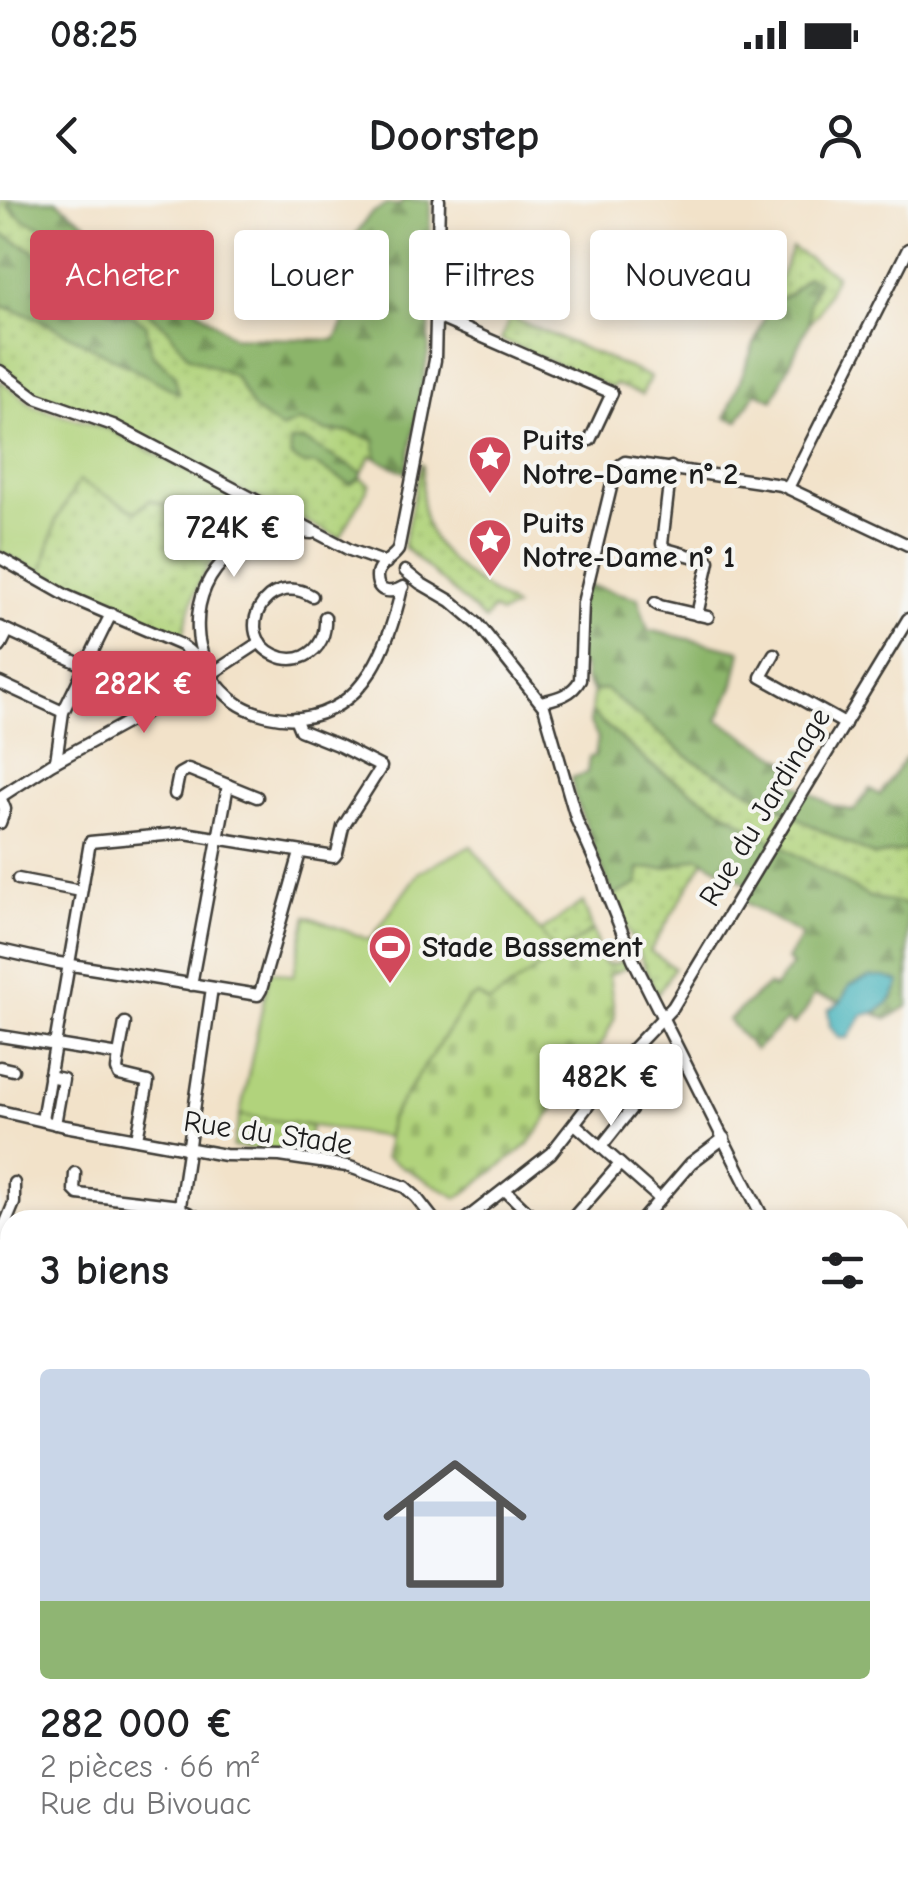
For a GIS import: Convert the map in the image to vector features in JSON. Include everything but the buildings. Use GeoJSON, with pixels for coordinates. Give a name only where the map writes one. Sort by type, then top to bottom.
{"type":"FeatureCollection","features":[{"type":"Feature","properties":{"kind":"street"},"geometry":{"type":"LineString","coordinates":[[438,230],[439,200]]}},
{"type":"Feature","properties":{"kind":"street"},"geometry":{"type":"LineString","coordinates":[[788,488],[908,249]]}},
{"type":"Feature","properties":{"kind":"street"},"geometry":{"type":"LineString","coordinates":[[376,577],[379,568],[397,552],[434,366],[437,320]]}},
{"type":"Feature","properties":{"kind":"street"},"geometry":{"type":"LineString","coordinates":[[444,320],[612,393],[590,440]]}},
{"type":"Feature","properties":{"kind":"street"},"geometry":{"type":"LineString","coordinates":[[0,371],[36,398],[113,425],[350,550],[366,562],[397,612]]}},
{"type":"Feature","properties":{"kind":"street"},"geometry":{"type":"LineString","coordinates":[[542,702],[568,693],[580,680],[583,603],[617,469],[622,464],[762,480],[788,488],[908,545]]}},
{"type":"Feature","properties":{"kind":"street"},"geometry":{"type":"LineString","coordinates":[[655,602],[702,616],[709,561],[666,549],[661,542],[671,468]]}},
{"type":"Feature","properties":{"kind":"street"},"geometry":{"type":"LineString","coordinates":[[0,558],[50,587],[180,645],[233,700],[246,708],[295,718],[331,709],[359,688],[373,670],[407,577],[403,524]]}},
{"type":"Feature","properties":{"kind":"street"},"geometry":{"type":"LineString","coordinates":[[209,675],[200,644],[198,615],[204,590],[221,564],[262,536],[291,532],[322,534]]}},
{"type":"Feature","properties":{"kind":"street"},"geometry":{"type":"LineString","coordinates":[[350,550],[400,564],[420,583],[447,598],[484,632],[542,702],[584,838],[634,959],[759,1210]]}},
{"type":"Feature","properties":{"kind":"street"},"geometry":{"type":"LineString","coordinates":[[388,592],[403,588],[420,590],[460,609]]}},
{"type":"Feature","properties":{"kind":"street"},"geometry":{"type":"LineString","coordinates":[[312,596],[294,589],[270,596],[256,617],[260,642],[279,657],[303,657],[322,641],[325,617]]}},
{"type":"Feature","properties":{"kind":"street"},"geometry":{"type":"LineString","coordinates":[[56,761],[63,712],[111,614]]}},
{"type":"Feature","properties":{"kind":"street","name":"Rue du Jardinage"},"geometry":{"type":"LineString","coordinates":[[479,1210],[551,1153],[630,1052],[673,1006],[908,619]]}},
{"type":"Feature","properties":{"kind":"street"},"geometry":{"type":"LineString","coordinates":[[0,647],[4,629],[85,666]]}},
{"type":"Feature","properties":{"kind":"street"},"geometry":{"type":"LineString","coordinates":[[0,823],[5,808],[0,797],[56,761],[182,692],[260,642]]}},
{"type":"Feature","properties":{"kind":"street"},"geometry":{"type":"LineString","coordinates":[[774,654],[761,677],[844,724]]}},
{"type":"Feature","properties":{"kind":"street"},"geometry":{"type":"LineString","coordinates":[[0,683],[63,712]]}},
{"type":"Feature","properties":{"kind":"street"},"geometry":{"type":"LineString","coordinates":[[42,1120],[90,842],[181,832],[300,853],[334,857],[337,853],[343,827],[381,768],[300,730],[295,718]]}},
{"type":"Feature","properties":{"kind":"street"},"geometry":{"type":"LineString","coordinates":[[174,794],[179,774],[185,770],[258,797]]}},
{"type":"Feature","properties":{"kind":"street"},"geometry":{"type":"LineString","coordinates":[[191,985],[228,785]]}},
{"type":"Feature","properties":{"kind":"street"},"geometry":{"type":"LineString","coordinates":[[0,950],[258,995],[300,853]]}},
{"type":"Feature","properties":{"kind":"street"},"geometry":{"type":"LineString","coordinates":[[18,879],[81,890]]}},
{"type":"Feature","properties":{"kind":"street"},"geometry":{"type":"LineString","coordinates":[[74,1173],[74,1190],[80,1194],[184,1209],[188,1148],[212,988]]}},
{"type":"Feature","properties":{"kind":"street"},"geometry":{"type":"LineString","coordinates":[[125,1024],[117,1070],[119,1074],[148,1082],[137,1138]]}},
{"type":"Feature","properties":{"kind":"street"},"geometry":{"type":"LineString","coordinates":[[0,1036],[119,1055]]}},
{"type":"Feature","properties":{"kind":"street"},"geometry":{"type":"LineString","coordinates":[[0,1068],[13,1070]]}},
{"type":"Feature","properties":{"kind":"street"},"geometry":{"type":"LineString","coordinates":[[49,1076],[64,1079],[55,1124]]}},
{"type":"Feature","properties":{"kind":"street"},"geometry":{"type":"LineString","coordinates":[[602,1147],[652,1084]]}},
{"type":"Feature","properties":{"kind":"street","name":"Rue du Stade"},"geometry":{"type":"LineString","coordinates":[[0,1111],[230,1155],[280,1156],[347,1166],[405,1187],[426,1210]]}},
{"type":"Feature","properties":{"kind":"street"},"geometry":{"type":"LineString","coordinates":[[575,1124],[660,1199]]}},
{"type":"Feature","properties":{"kind":"street"},"geometry":{"type":"LineString","coordinates":[[651,1210],[691,1164],[724,1138]]}},
{"type":"Feature","properties":{"kind":"street"},"geometry":{"type":"LineString","coordinates":[[580,1210],[620,1164]]}},
{"type":"Feature","properties":{"kind":"street"},"geometry":{"type":"LineString","coordinates":[[11,1210],[14,1184]]}},
{"type":"Feature","properties":{"kind":"street"},"geometry":{"type":"LineString","coordinates":[[745,1184],[752,1210]]}},
{"type":"Feature","properties":{"kind":"street"},"geometry":{"type":"LineString","coordinates":[[506,1190],[526,1210]]}},
{"type":"Feature","properties":{"kind":"green space"},"geometry":{"type":"Polygon","coordinates":[[[0,200],[11,200],[8,206],[24,220],[47,230],[30,230],[30,249],[0,233],[0,200]]]}},
{"type":"Feature","properties":{"kind":"green space"},"geometry":{"type":"Polygon","coordinates":[[[11,200],[56,200],[95,230],[47,230],[24,220],[8,207],[11,200]]]}},
{"type":"Feature","properties":{"kind":"green space"},"geometry":{"type":"Polygon","coordinates":[[[430,200],[430,230],[409,230],[409,320],[429,320],[429,349],[406,473],[377,459],[374,440],[351,432],[326,431],[299,421],[281,429],[253,409],[235,376],[188,356],[157,320],[211,320],[233,337],[335,340],[345,320],[389,320],[389,230],[359,230],[370,214],[388,204],[430,200]]]}},
{"type":"Feature","properties":{"kind":"green space"},"geometry":{"type":"Polygon","coordinates":[[[0,233],[30,249],[30,316],[0,305],[0,233]]]}},
{"type":"Feature","properties":{"kind":"green space"},"geometry":{"type":"Polygon","coordinates":[[[792,248],[836,275],[818,314],[809,323],[809,303],[818,282],[807,277],[787,295],[787,260],[792,248]]]}},
{"type":"Feature","properties":{"kind":"green space"},"geometry":{"type":"Polygon","coordinates":[[[807,277],[818,281],[809,303],[809,323],[773,400],[756,392],[738,421],[726,417],[763,320],[787,320],[790,294],[807,277]]]}},
{"type":"Feature","properties":{"kind":"green space"},"geometry":{"type":"Polygon","coordinates":[[[0,305],[30,316],[30,320],[41,320],[178,392],[174,374],[152,354],[132,320],[157,320],[188,356],[235,376],[253,409],[326,431],[351,432],[374,440],[377,459],[371,456],[362,473],[305,441],[314,464],[350,484],[360,478],[370,484],[340,538],[37,394],[0,367],[0,305]]]}},
{"type":"Feature","properties":{"kind":"green space"},"geometry":{"type":"Polygon","coordinates":[[[41,320],[139,320],[146,324],[152,354],[174,374],[179,393],[41,320]]]}},
{"type":"Feature","properties":{"kind":"green space"},"geometry":{"type":"Polygon","coordinates":[[[509,320],[517,320],[650,377],[642,395],[615,384],[612,388],[501,340],[509,320]]]}},
{"type":"Feature","properties":{"kind":"green space"},"geometry":{"type":"Polygon","coordinates":[[[0,380],[34,406],[110,430],[285,523],[237,535],[172,498],[165,505],[150,500],[136,511],[79,481],[56,520],[42,573],[0,552],[0,380]]]}},
{"type":"Feature","properties":{"kind":"green space"},"geometry":{"type":"Polygon","coordinates":[[[290,441],[305,441],[362,473],[360,478],[351,484],[314,464],[303,464],[291,457],[290,441]]]}},
{"type":"Feature","properties":{"kind":"green space"},"geometry":{"type":"Polygon","coordinates":[[[421,464],[424,514],[437,544],[460,568],[515,608],[500,614],[492,609],[485,620],[403,546],[421,464]]]}},
{"type":"Feature","properties":{"kind":"green space"},"geometry":{"type":"Polygon","coordinates":[[[79,480],[136,511],[150,500],[172,498],[237,535],[214,558],[200,580],[183,636],[42,573],[56,520],[79,480]]]}},
{"type":"Feature","properties":{"kind":"green space"},"geometry":{"type":"Polygon","coordinates":[[[583,584],[638,598],[648,630],[741,651],[734,684],[718,720],[792,765],[784,778],[833,806],[854,811],[870,789],[880,795],[906,757],[908,850],[875,856],[820,830],[691,759],[605,689],[593,692],[585,680],[584,667],[571,659],[571,639],[578,637],[577,613],[583,584]]]}},
{"type":"Feature","properties":{"kind":"green space"},"geometry":{"type":"Polygon","coordinates":[[[604,688],[691,759],[820,830],[875,856],[908,850],[908,905],[869,897],[653,766],[591,713],[593,692],[604,688]]]}},
{"type":"Feature","properties":{"kind":"green space"},"geometry":{"type":"Polygon","coordinates":[[[591,713],[653,767],[755,831],[869,897],[908,905],[908,1006],[887,1019],[876,1014],[894,997],[849,986],[842,1002],[814,995],[793,1025],[787,1020],[755,1050],[728,1020],[768,985],[774,988],[792,965],[787,960],[802,935],[743,901],[752,887],[698,857],[666,868],[639,869],[638,884],[613,896],[571,778],[587,773],[589,757],[595,756],[598,738],[590,724],[591,713]]]}},
{"type":"Feature","properties":{"kind":"green space","name":"Stade Bassement"},"geometry":{"type":"Polygon","coordinates":[[[471,846],[558,954],[489,1003],[478,995],[468,1000],[390,1118],[387,1137],[240,1115],[270,970],[293,976],[307,916],[370,940],[419,872],[471,846]]]}},
{"type":"Feature","properties":{"kind":"green space"},"geometry":{"type":"Polygon","coordinates":[[[698,857],[705,859],[650,951],[674,968],[657,995],[613,896],[638,884],[638,869],[666,868],[698,857]]]}},
{"type":"Feature","properties":{"kind":"green space"},"geometry":{"type":"Polygon","coordinates":[[[583,902],[593,930],[558,954],[540,932],[583,902]]]}},
{"type":"Feature","properties":{"kind":"green space"},"geometry":{"type":"Polygon","coordinates":[[[593,930],[598,944],[594,946],[604,964],[627,959],[630,966],[609,975],[615,1017],[604,1040],[528,1145],[458,1198],[385,1157],[390,1119],[468,1000],[478,995],[489,1002],[593,930]]]}},
{"type":"Feature","properties":{"kind":"green space"},"geometry":{"type":"Polygon","coordinates":[[[240,1115],[311,1126],[307,1153],[233,1147],[240,1115]]]}},
{"type":"Feature","properties":{"kind":"water"},"geometry":{"type":"Polygon","coordinates":[[[870,977],[900,982],[886,1004],[863,1015],[848,1038],[839,1038],[830,1027],[828,1010],[841,1002],[849,986],[870,977]]]}},
{"type":"Feature","properties":{"kind":"place","name":"Puits Notre-Dame n° 2"},"geometry":{"type":"Point","coordinates":[490,495]}},
{"type":"Feature","properties":{"kind":"place","name":"Puits Notre-Dame n° 1"},"geometry":{"type":"Point","coordinates":[490,578]}},
{"type":"Feature","properties":{"kind":"place","name":"Stade Bassement"},"geometry":{"type":"Point","coordinates":[390,985]}}]}
